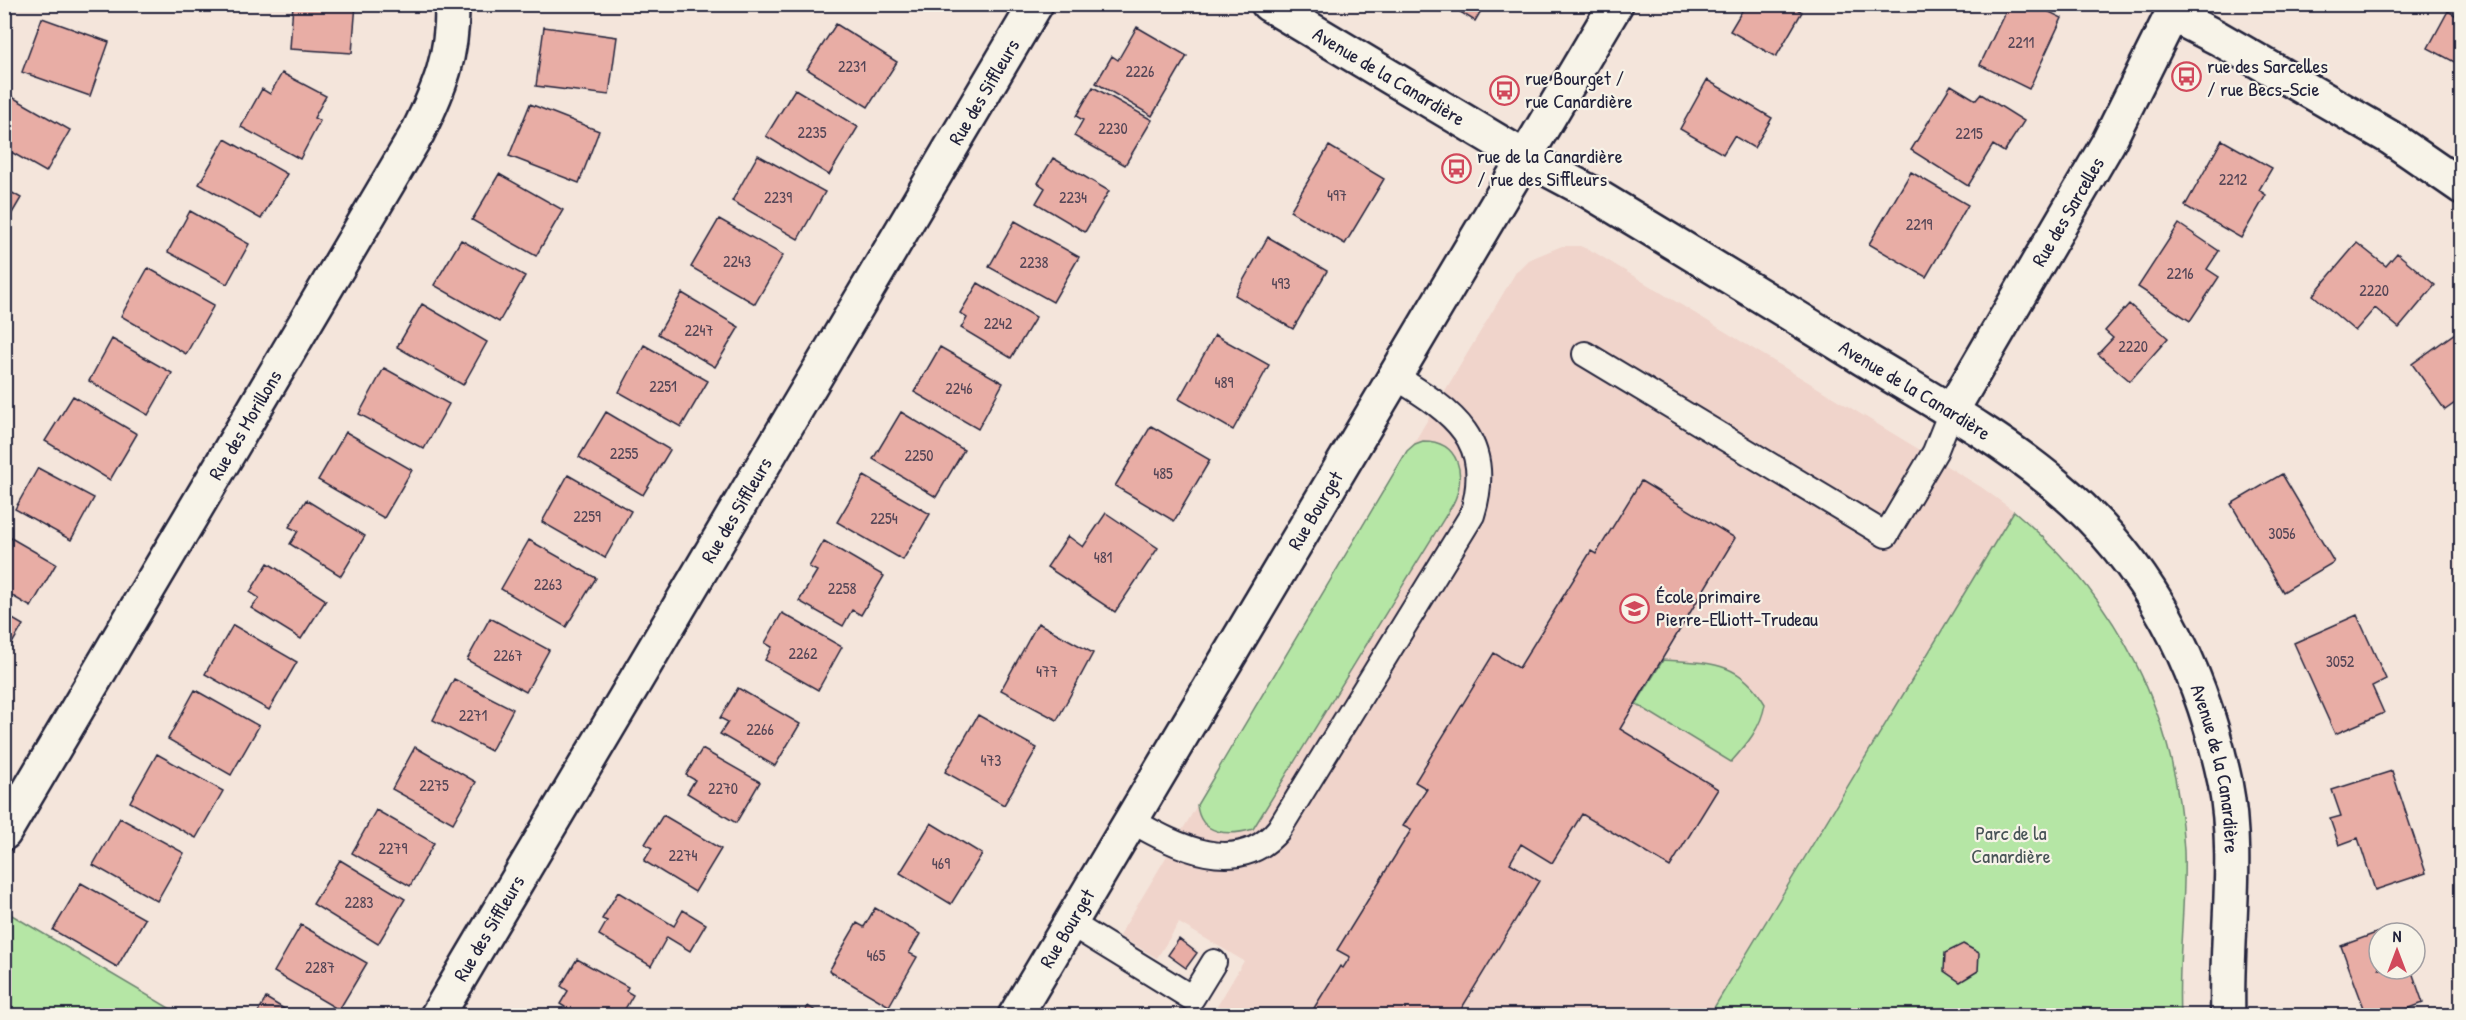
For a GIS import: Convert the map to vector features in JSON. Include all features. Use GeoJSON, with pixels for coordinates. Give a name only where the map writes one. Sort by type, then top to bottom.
{"type":"FeatureCollection","features":[{"type":"Feature","properties":{"kind":"street","name":"Rue des Morillons"},"geometry":{"type":"LineString","coordinates":[[4,833],[418,132],[444,75],[452,43],[452,4]]}},
{"type":"Feature","properties":{"kind":"street","name":"Rue des Siffleurs"},"geometry":{"type":"LineString","coordinates":[[437,1016],[1036,4]]}},
{"type":"Feature","properties":{"kind":"street","name":"Avenue de la Canardière"},"geometry":{"type":"LineString","coordinates":[[1268,4],[1526,158],[1590,192],[1951,412],[2037,470],[2098,524],[2145,582],[2187,657],[2214,733],[2229,814],[2231,859],[2227,963],[2228,1016]]}},
{"type":"Feature","properties":{"kind":"street","name":"Rue Bourget"},"geometry":{"type":"LineString","coordinates":[[1015,1016],[1616,4]]}},
{"type":"Feature","properties":{"kind":"street"},"geometry":{"type":"LineString","coordinates":[[2175,10],[2218,38],[2391,138],[2462,187]]}},
{"type":"Feature","properties":{"kind":"street","name":"Rue des Sarcelles"},"geometry":{"type":"LineString","coordinates":[[1951,412],[2108,143],[2175,10]]}},
{"type":"Feature","properties":{"kind":"lane"},"geometry":{"type":"LineString","coordinates":[[1585,354],[1886,536],[1935,453],[1951,412]]}},
{"type":"Feature","properties":{"kind":"lane"},"geometry":{"type":"LineString","coordinates":[[1132,821],[1170,843],[1196,851],[1240,854],[1268,843],[1279,830],[1472,515],[1477,497],[1478,462],[1474,445],[1455,417],[1396,377]]}},
{"type":"Feature","properties":{"kind":"lane"},"geometry":{"type":"LineString","coordinates":[[1070,924],[1192,998],[1214,962]]}},
{"type":"Feature","properties":{"kind":"shaded area","name":"École primaire Pierre-Elliott-Trudeau"},"geometry":{"type":"Polygon","coordinates":[[[1562,246],[1580,246],[1594,252],[1981,487],[2014,511],[1709,1015],[1212,1015],[1244,961],[1179,923],[1157,958],[1119,936],[1516,272],[1528,260],[1562,246]]]}},
{"type":"Feature","properties":{"kind":"green space"},"geometry":{"type":"Polygon","coordinates":[[[1423,441],[1445,447],[1457,462],[1459,482],[1453,504],[1253,829],[1226,833],[1210,828],[1199,815],[1197,805],[1407,451],[1423,441]]]}},
{"type":"Feature","properties":{"kind":"green space","name":"Parc de la Canardière"},"geometry":{"type":"Polygon","coordinates":[[[2014,511],[2051,545],[2112,621],[2155,706],[2169,752],[2179,801],[2184,851],[2180,1015],[1709,1016],[2014,511]]]}},
{"type":"Feature","properties":{"kind":"green space"},"geometry":{"type":"Polygon","coordinates":[[[1663,660],[1708,664],[1733,672],[1755,690],[1765,704],[1757,728],[1731,762],[1636,704],[1663,660]]]}},
{"type":"Feature","properties":{"kind":"green space"},"geometry":{"type":"Polygon","coordinates":[[[5,911],[181,1015],[5,1015],[5,911]]]}},
{"type":"Feature","properties":{"kind":"building"},"geometry":{"type":"Polygon","coordinates":[[[293,4],[356,4],[352,53],[290,49],[293,4]]]}},
{"type":"Feature","properties":{"kind":"building"},"geometry":{"type":"Polygon","coordinates":[[[1447,4],[1485,4],[1475,21],[1447,4]]]}},
{"type":"Feature","properties":{"kind":"building"},"geometry":{"type":"Polygon","coordinates":[[[1746,4],[1789,4],[1802,12],[1776,57],[1730,31],[1746,4]]]}},
{"type":"Feature","properties":{"kind":"building"},"geometry":{"type":"Polygon","coordinates":[[[2009,4],[2033,4],[2062,18],[2029,89],[1980,65],[2009,4]]]}},
{"type":"Feature","properties":{"kind":"building"},"geometry":{"type":"Polygon","coordinates":[[[2448,11],[2462,19],[2462,66],[2428,48],[2448,11]]]}},
{"type":"Feature","properties":{"kind":"building"},"geometry":{"type":"Polygon","coordinates":[[[42,18],[109,42],[90,96],[22,72],[42,18]]]}},
{"type":"Feature","properties":{"kind":"building"},"geometry":{"type":"Polygon","coordinates":[[[836,24],[897,62],[868,107],[807,69],[836,24]]]}},
{"type":"Feature","properties":{"kind":"building"},"geometry":{"type":"Polygon","coordinates":[[[544,27],[617,37],[609,95],[536,86],[544,27]]]}},
{"type":"Feature","properties":{"kind":"building"},"geometry":{"type":"Polygon","coordinates":[[[1137,27],[1187,56],[1152,116],[1096,83],[1112,56],[1118,60],[1137,27]]]}},
{"type":"Feature","properties":{"kind":"building"},"geometry":{"type":"Polygon","coordinates":[[[282,73],[326,96],[314,118],[320,121],[300,159],[241,127],[262,89],[270,94],[282,73]]]}},
{"type":"Feature","properties":{"kind":"building"},"geometry":{"type":"Polygon","coordinates":[[[1707,80],[1772,118],[1754,148],[1734,136],[1723,154],[1680,129],[1707,80]]]}},
{"type":"Feature","properties":{"kind":"building"},"geometry":{"type":"Polygon","coordinates":[[[1951,85],[1976,100],[1981,94],[2024,121],[2004,152],[1993,145],[1968,186],[1911,150],[1951,85]]]}},
{"type":"Feature","properties":{"kind":"building"},"geometry":{"type":"Polygon","coordinates":[[[1093,87],[1152,120],[1125,165],[1074,136],[1083,120],[1076,116],[1093,87]]]}},
{"type":"Feature","properties":{"kind":"building"},"geometry":{"type":"Polygon","coordinates":[[[795,89],[858,127],[829,175],[766,136],[795,89]]]}},
{"type":"Feature","properties":{"kind":"building"},"geometry":{"type":"Polygon","coordinates":[[[5,93],[70,130],[46,172],[4,148],[5,93]]]}},
{"type":"Feature","properties":{"kind":"building"},"geometry":{"type":"Polygon","coordinates":[[[530,104],[599,131],[579,183],[509,156],[530,104]]]}},
{"type":"Feature","properties":{"kind":"building"},"geometry":{"type":"Polygon","coordinates":[[[225,139],[287,174],[261,219],[199,184],[225,139]]]}},
{"type":"Feature","properties":{"kind":"building"},"geometry":{"type":"Polygon","coordinates":[[[2222,140],[2272,168],[2259,190],[2266,195],[2241,238],[2185,206],[2222,140]]]}},
{"type":"Feature","properties":{"kind":"building"},"geometry":{"type":"Polygon","coordinates":[[[1329,146],[1384,179],[1345,244],[1290,211],[1329,146]]]}},
{"type":"Feature","properties":{"kind":"building"},"geometry":{"type":"Polygon","coordinates":[[[758,155],[825,192],[798,239],[732,201],[758,155]]]}},
{"type":"Feature","properties":{"kind":"building"},"geometry":{"type":"Polygon","coordinates":[[[1053,158],[1109,191],[1085,232],[1036,203],[1045,188],[1038,183],[1053,158]]]}},
{"type":"Feature","properties":{"kind":"building"},"geometry":{"type":"Polygon","coordinates":[[[1911,172],[1968,205],[1926,277],[1869,244],[1911,172]]]}},
{"type":"Feature","properties":{"kind":"building"},"geometry":{"type":"Polygon","coordinates":[[[499,174],[563,210],[536,256],[472,220],[499,174]]]}},
{"type":"Feature","properties":{"kind":"building"},"geometry":{"type":"Polygon","coordinates":[[[4,188],[21,198],[4,227],[4,188]]]}},
{"type":"Feature","properties":{"kind":"building"},"geometry":{"type":"Polygon","coordinates":[[[190,211],[249,244],[227,284],[168,252],[190,211]]]}},
{"type":"Feature","properties":{"kind":"building"},"geometry":{"type":"Polygon","coordinates":[[[719,219],[783,255],[755,304],[691,267],[719,219]]]}},
{"type":"Feature","properties":{"kind":"building"},"geometry":{"type":"Polygon","coordinates":[[[1015,221],[1079,257],[1053,302],[989,267],[1015,221]]]}},
{"type":"Feature","properties":{"kind":"building"},"geometry":{"type":"Polygon","coordinates":[[[2179,224],[2219,251],[2207,269],[2219,277],[2190,321],[2138,287],[2179,224]]]}},
{"type":"Feature","properties":{"kind":"building"},"geometry":{"type":"Polygon","coordinates":[[[1268,237],[1327,271],[1293,329],[1235,295],[1268,237]]]}},
{"type":"Feature","properties":{"kind":"building"},"geometry":{"type":"Polygon","coordinates":[[[461,240],[525,276],[499,322],[434,285],[461,240]]]}},
{"type":"Feature","properties":{"kind":"building"},"geometry":{"type":"Polygon","coordinates":[[[2357,243],[2386,266],[2397,253],[2435,285],[2399,328],[2375,308],[2355,331],[2313,295],[2357,243]]]}},
{"type":"Feature","properties":{"kind":"building"},"geometry":{"type":"Polygon","coordinates":[[[148,268],[214,305],[186,354],[121,316],[148,268]]]}},
{"type":"Feature","properties":{"kind":"building"},"geometry":{"type":"Polygon","coordinates":[[[978,283],[1036,317],[1011,358],[961,328],[967,318],[960,313],[978,283]]]}},
{"type":"Feature","properties":{"kind":"building"},"geometry":{"type":"Polygon","coordinates":[[[682,293],[739,327],[715,367],[658,334],[682,293]]]}},
{"type":"Feature","properties":{"kind":"building"},"geometry":{"type":"Polygon","coordinates":[[[422,304],[487,342],[463,385],[397,347],[422,304]]]}},
{"type":"Feature","properties":{"kind":"building"},"geometry":{"type":"Polygon","coordinates":[[[2129,304],[2168,338],[2130,381],[2098,354],[2113,338],[2105,331],[2129,304]]]}},
{"type":"Feature","properties":{"kind":"building"},"geometry":{"type":"Polygon","coordinates":[[[2462,328],[2462,398],[2445,410],[2412,364],[2462,328]]]}},
{"type":"Feature","properties":{"kind":"building"},"geometry":{"type":"Polygon","coordinates":[[[1215,335],[1269,365],[1233,430],[1179,399],[1215,335]]]}},
{"type":"Feature","properties":{"kind":"building"},"geometry":{"type":"Polygon","coordinates":[[[112,339],[172,373],[148,415],[89,381],[112,339]]]}},
{"type":"Feature","properties":{"kind":"building"},"geometry":{"type":"Polygon","coordinates":[[[644,345],[708,381],[681,427],[619,392],[644,345]]]}},
{"type":"Feature","properties":{"kind":"building"},"geometry":{"type":"Polygon","coordinates":[[[940,347],[1003,383],[978,429],[914,392],[940,347]]]}},
{"type":"Feature","properties":{"kind":"building"},"geometry":{"type":"Polygon","coordinates":[[[384,368],[449,404],[424,449],[359,414],[384,368]]]}},
{"type":"Feature","properties":{"kind":"building"},"geometry":{"type":"Polygon","coordinates":[[[73,396],[137,434],[110,480],[45,441],[73,396]]]}},
{"type":"Feature","properties":{"kind":"building"},"geometry":{"type":"Polygon","coordinates":[[[606,412],[670,450],[643,495],[579,457],[606,412]]]}},
{"type":"Feature","properties":{"kind":"building"},"geometry":{"type":"Polygon","coordinates":[[[901,412],[964,450],[936,497],[873,459],[901,412]]]}},
{"type":"Feature","properties":{"kind":"building"},"geometry":{"type":"Polygon","coordinates":[[[1151,426],[1210,460],[1174,521],[1115,486],[1151,426]]]}},
{"type":"Feature","properties":{"kind":"building"},"geometry":{"type":"Polygon","coordinates":[[[346,432],[412,470],[384,518],[318,480],[346,432]]]}},
{"type":"Feature","properties":{"kind":"building"},"geometry":{"type":"Polygon","coordinates":[[[38,468],[94,498],[71,540],[15,509],[38,468]]]}},
{"type":"Feature","properties":{"kind":"building"},"geometry":{"type":"Polygon","coordinates":[[[2282,474],[2334,562],[2283,592],[2231,504],[2282,474]]]}},
{"type":"Feature","properties":{"kind":"building"},"geometry":{"type":"Polygon","coordinates":[[[568,475],[631,511],[605,558],[542,522],[568,475]]]}},
{"type":"Feature","properties":{"kind":"building"},"geometry":{"type":"Polygon","coordinates":[[[864,476],[930,514],[903,560],[837,522],[864,476]]]}},
{"type":"Feature","properties":{"kind":"building"},"geometry":{"type":"Polygon","coordinates":[[[1641,481],[1735,538],[1620,729],[1718,789],[1670,867],[1582,814],[1552,863],[1521,844],[1510,863],[1539,881],[1457,1016],[1444,1013],[1442,1016],[1327,1016],[1314,1008],[1340,966],[1343,968],[1350,957],[1337,950],[1411,830],[1403,826],[1427,789],[1415,782],[1494,653],[1519,668],[1591,551],[1596,554],[1641,481]]]}},
{"type":"Feature","properties":{"kind":"building"},"geometry":{"type":"Polygon","coordinates":[[[306,500],[365,536],[341,576],[290,544],[298,531],[289,527],[306,500]]]}},
{"type":"Feature","properties":{"kind":"building"},"geometry":{"type":"Polygon","coordinates":[[[1106,513],[1158,548],[1115,612],[1047,567],[1068,536],[1083,547],[1106,513]]]}},
{"type":"Feature","properties":{"kind":"building"},"geometry":{"type":"Polygon","coordinates":[[[4,534],[56,564],[31,607],[4,591],[4,534]]]}},
{"type":"Feature","properties":{"kind":"building"},"geometry":{"type":"Polygon","coordinates":[[[529,540],[596,578],[566,627],[501,589],[529,540]]]}},
{"type":"Feature","properties":{"kind":"building"},"geometry":{"type":"Polygon","coordinates":[[[824,541],[884,576],[861,615],[852,610],[843,626],[799,601],[817,571],[809,567],[824,541]]]}},
{"type":"Feature","properties":{"kind":"building"},"geometry":{"type":"Polygon","coordinates":[[[268,563],[326,600],[301,639],[251,608],[259,598],[250,592],[268,563]]]}},
{"type":"Feature","properties":{"kind":"building"},"geometry":{"type":"Polygon","coordinates":[[[782,613],[842,647],[818,690],[765,660],[772,647],[765,643],[782,613]]]}},
{"type":"Feature","properties":{"kind":"building"},"geometry":{"type":"Polygon","coordinates":[[[4,614],[23,625],[4,657],[4,614]]]}},
{"type":"Feature","properties":{"kind":"building"},"geometry":{"type":"Polygon","coordinates":[[[2357,615],[2386,679],[2372,686],[2384,713],[2335,734],[2294,643],[2357,615]]]}},
{"type":"Feature","properties":{"kind":"building"},"geometry":{"type":"Polygon","coordinates":[[[490,618],[549,650],[526,692],[467,660],[490,618]]]}},
{"type":"Feature","properties":{"kind":"building"},"geometry":{"type":"Polygon","coordinates":[[[1038,623],[1093,653],[1057,720],[1001,690],[1038,623]]]}},
{"type":"Feature","properties":{"kind":"building"},"geometry":{"type":"Polygon","coordinates":[[[233,625],[297,662],[269,710],[205,674],[233,625]]]}},
{"type":"Feature","properties":{"kind":"building"},"geometry":{"type":"Polygon","coordinates":[[[454,679],[513,709],[491,751],[433,720],[454,679]]]}},
{"type":"Feature","properties":{"kind":"building"},"geometry":{"type":"Polygon","coordinates":[[[738,688],[800,724],[775,766],[720,734],[728,722],[720,718],[738,688]]]}},
{"type":"Feature","properties":{"kind":"building"},"geometry":{"type":"Polygon","coordinates":[[[195,690],[259,726],[231,775],[168,739],[195,690]]]}},
{"type":"Feature","properties":{"kind":"building"},"geometry":{"type":"Polygon","coordinates":[[[978,715],[1037,748],[1004,805],[945,772],[978,715]]]}},
{"type":"Feature","properties":{"kind":"building"},"geometry":{"type":"Polygon","coordinates":[[[415,747],[476,782],[453,823],[392,789],[415,747]]]}},
{"type":"Feature","properties":{"kind":"building"},"geometry":{"type":"Polygon","coordinates":[[[702,749],[760,782],[736,823],[687,793],[695,780],[686,775],[702,749]]]}},
{"type":"Feature","properties":{"kind":"building"},"geometry":{"type":"Polygon","coordinates":[[[157,754],[223,791],[196,838],[130,802],[157,754]]]}},
{"type":"Feature","properties":{"kind":"building"},"geometry":{"type":"Polygon","coordinates":[[[2392,771],[2426,873],[2375,890],[2358,838],[2339,845],[2330,819],[2341,816],[2332,790],[2392,771]]]}},
{"type":"Feature","properties":{"kind":"building"},"geometry":{"type":"Polygon","coordinates":[[[376,810],[434,843],[410,886],[352,853],[376,810]]]}},
{"type":"Feature","properties":{"kind":"building"},"geometry":{"type":"Polygon","coordinates":[[[663,815],[721,849],[695,892],[644,861],[652,848],[645,844],[663,815]]]}},
{"type":"Feature","properties":{"kind":"building"},"geometry":{"type":"Polygon","coordinates":[[[120,818],[184,853],[157,901],[93,865],[120,818]]]}},
{"type":"Feature","properties":{"kind":"building"},"geometry":{"type":"Polygon","coordinates":[[[931,823],[982,854],[951,904],[900,873],[931,823]]]}},
{"type":"Feature","properties":{"kind":"building"},"geometry":{"type":"Polygon","coordinates":[[[340,860],[405,899],[378,944],[313,904],[340,860]]]}},
{"type":"Feature","properties":{"kind":"building"},"geometry":{"type":"Polygon","coordinates":[[[81,883],[145,919],[117,967],[53,930],[81,883]]]}},
{"type":"Feature","properties":{"kind":"building"},"geometry":{"type":"Polygon","coordinates":[[[618,892],[674,926],[683,910],[706,924],[690,951],[667,937],[651,966],[599,935],[607,921],[602,919],[618,892]]]}},
{"type":"Feature","properties":{"kind":"building"},"geometry":{"type":"Polygon","coordinates":[[[875,908],[920,934],[909,953],[917,957],[889,1006],[829,971],[857,923],[864,927],[875,908]]]}},
{"type":"Feature","properties":{"kind":"building"},"geometry":{"type":"Polygon","coordinates":[[[301,925],[367,963],[339,1010],[274,972],[301,925]]]}},
{"type":"Feature","properties":{"kind":"building"},"geometry":{"type":"Polygon","coordinates":[[[2367,936],[2367,981],[2415,981],[2423,1003],[2389,1016],[2367,1016],[2341,946],[2367,936]]]}},
{"type":"Feature","properties":{"kind":"building"},"geometry":{"type":"Polygon","coordinates":[[[1179,939],[1197,953],[1186,968],[1168,955],[1179,939]]]}},
{"type":"Feature","properties":{"kind":"building"},"geometry":{"type":"Polygon","coordinates":[[[1963,944],[1979,953],[1978,971],[1960,982],[1944,971],[1945,953],[1963,944]]]}},
{"type":"Feature","properties":{"kind":"building"},"geometry":{"type":"Polygon","coordinates":[[[577,959],[628,987],[626,991],[633,995],[621,1016],[579,1016],[560,1004],[568,991],[561,986],[577,959]]]}},
{"type":"Feature","properties":{"kind":"building"},"geometry":{"type":"Polygon","coordinates":[[[266,998],[296,1016],[256,1016],[266,998]]]}},
{"type":"Feature","properties":{"kind":"building"},"geometry":{"type":"Polygon","coordinates":[[[808,1006],[823,1016],[802,1016],[808,1006]]]}},
{"type":"Feature","properties":{"kind":"place","name":"rue des Sarcelles / rue Becs-Scie"},"geometry":{"type":"Point","coordinates":[2186,77]}},
{"type":"Feature","properties":{"kind":"place","name":"rue Bourget / rue Canardière"},"geometry":{"type":"Point","coordinates":[1504,90]}},
{"type":"Feature","properties":{"kind":"place","name":"rue de la Canardière / rue des Siffleurs"},"geometry":{"type":"Point","coordinates":[1456,168]}},
{"type":"Feature","properties":{"kind":"place","name":"École primaire Pierre-Elliott-Trudeau"},"geometry":{"type":"Point","coordinates":[1635,608]}}]}
